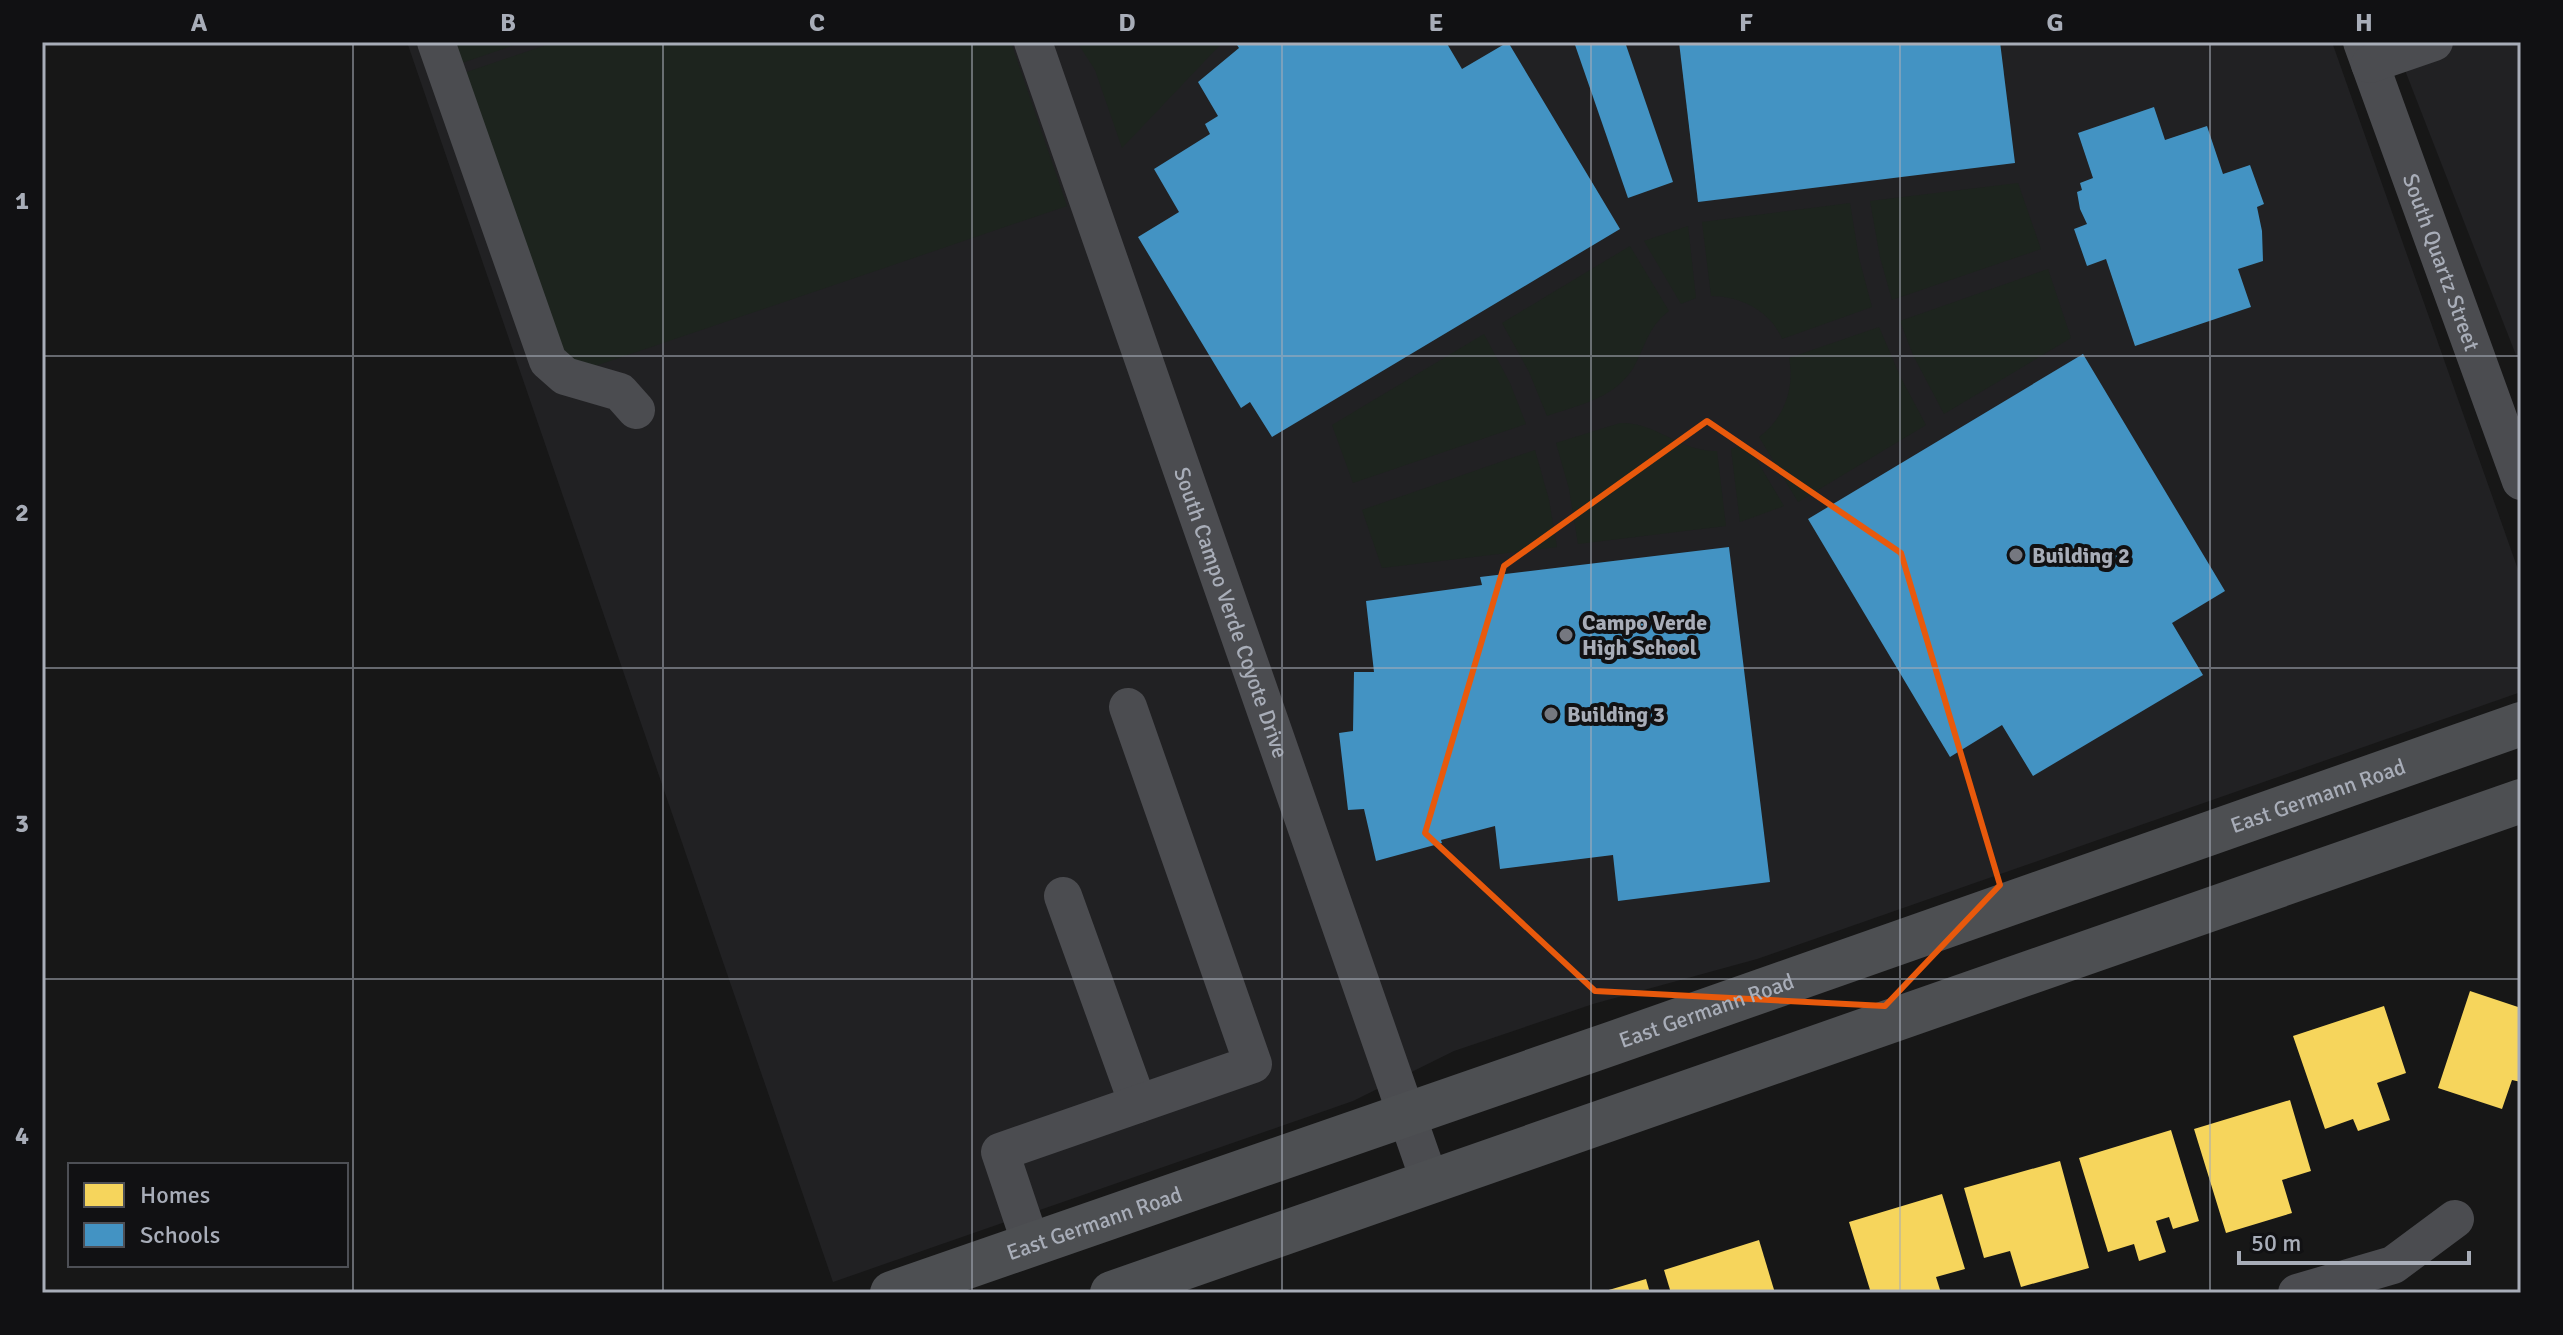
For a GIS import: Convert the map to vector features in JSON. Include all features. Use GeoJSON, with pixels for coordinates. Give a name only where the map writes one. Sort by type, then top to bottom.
{"type":"FeatureCollection","features":[{"type":"Feature","properties":{"kind":"main road","name":"East Germann Road"},"geometry":{"type":"LineString","coordinates":[[892,1293],[2521,724]]}},
{"type":"Feature","properties":{"kind":"main road"},"geometry":{"type":"LineString","coordinates":[[1112,1293],[2521,801]]}},
{"type":"Feature","properties":{"kind":"street"},"geometry":{"type":"LineString","coordinates":[[436,42],[548,361],[565,376],[620,392],[636,410]]}},
{"type":"Feature","properties":{"kind":"street","name":"South Campo Verde Coyote Drive"},"geometry":{"type":"LineString","coordinates":[[1033,42],[1430,1182]]}},
{"type":"Feature","properties":{"kind":"street"},"geometry":{"type":"LineString","coordinates":[[2366,53],[2434,42]]}},
{"type":"Feature","properties":{"kind":"street","name":"South Quartz Street"},"geometry":{"type":"LineString","coordinates":[[2366,53],[2521,481]]}},
{"type":"Feature","properties":{"kind":"street"},"geometry":{"type":"LineString","coordinates":[[1031,1244],[1000,1152],[1253,1064],[1128,707]]}},
{"type":"Feature","properties":{"kind":"street"},"geometry":{"type":"LineString","coordinates":[[1063,896],[1138,1104]]}},
{"type":"Feature","properties":{"kind":"street"},"geometry":{"type":"LineString","coordinates":[[2297,1293],[2393,1265],[2455,1219]]}},
{"type":"Feature","properties":{"kind":"highlighted area"},"geometry":{"type":"Polygon","coordinates":[[[1707,421],[1901,553],[2000,885],[1885,1006],[1595,991],[1425,833],[1504,566],[1707,421]]]}},
{"type":"Feature","properties":{"kind":"shaded area","name":"Campo Verde High School"},"geometry":{"type":"Polygon","coordinates":[[[407,42],[2332,42],[2521,578],[2521,692],[1757,959],[1593,1004],[1454,1051],[1353,1101],[833,1282],[407,42]]]}},
{"type":"Feature","properties":{"kind":"shaded area"},"geometry":{"type":"Polygon","coordinates":[[[454,42],[523,42],[462,63],[454,42]]]}},
{"type":"Feature","properties":{"kind":"shaded area"},"geometry":{"type":"Polygon","coordinates":[[[555,42],[1011,42],[1067,206],[548,382],[446,79],[555,42]]]}},
{"type":"Feature","properties":{"kind":"shaded area"},"geometry":{"type":"Polygon","coordinates":[[[1077,42],[1223,42],[1122,148],[1095,70],[1077,42]]]}},
{"type":"Feature","properties":{"kind":"shaded area"},"geometry":{"type":"Polygon","coordinates":[[[2394,42],[2521,42],[2521,368],[2394,42]]]}},
{"type":"Feature","properties":{"kind":"shaded area"},"geometry":{"type":"Polygon","coordinates":[[[2018,183],[2041,249],[1892,300],[1870,201],[2018,183]]]}},
{"type":"Feature","properties":{"kind":"shaded area"},"geometry":{"type":"Polygon","coordinates":[[[1850,203],[1859,258],[1872,307],[1782,339],[1770,320],[1753,307],[1733,299],[1711,296],[1702,222],[1850,203]]]}},
{"type":"Feature","properties":{"kind":"shaded area"},"geometry":{"type":"Polygon","coordinates":[[[1688,226],[1696,298],[1681,304],[1644,241],[1688,226]]]}},
{"type":"Feature","properties":{"kind":"shaded area"},"geometry":{"type":"Polygon","coordinates":[[[1630,246],[1669,311],[1653,328],[1636,363],[1619,384],[1598,398],[1547,416],[1529,372],[1502,323],[1630,246]]]}},
{"type":"Feature","properties":{"kind":"shaded area"},"geometry":{"type":"Polygon","coordinates":[[[2048,269],[2071,338],[1944,414],[1913,355],[1900,321],[2048,269]]]}},
{"type":"Feature","properties":{"kind":"shaded area"},"geometry":{"type":"Polygon","coordinates":[[[1879,327],[1926,425],[1798,502],[1759,437],[1775,421],[1786,402],[1790,380],[1789,358],[1879,327]]]}},
{"type":"Feature","properties":{"kind":"shaded area"},"geometry":{"type":"Polygon","coordinates":[[[1484,334],[1510,383],[1526,424],[1353,483],[1332,425],[1484,334]]]}},
{"type":"Feature","properties":{"kind":"shaded area"},"geometry":{"type":"Polygon","coordinates":[[[1620,423],[1646,427],[1691,447],[1717,451],[1726,526],[1578,544],[1569,489],[1556,443],[1620,423]]]}},
{"type":"Feature","properties":{"kind":"shaded area"},"geometry":{"type":"Polygon","coordinates":[[[1747,444],[1784,506],[1740,522],[1731,449],[1747,444]]]}},
{"type":"Feature","properties":{"kind":"shaded area"},"geometry":{"type":"Polygon","coordinates":[[[1535,450],[1549,500],[1557,547],[1382,568],[1362,510],[1535,450]]]}},
{"type":"Feature","properties":{"kind":"building: Homes"},"geometry":{"type":"Polygon","coordinates":[[[2470,991],[2521,1008],[2521,1082],[2512,1080],[2502,1109],[2438,1088],[2470,991]]]}},
{"type":"Feature","properties":{"kind":"building: Homes"},"geometry":{"type":"Polygon","coordinates":[[[2384,1006],[2406,1073],[2377,1083],[2390,1120],[2358,1131],[2353,1119],[2325,1129],[2293,1036],[2384,1006]]]}},
{"type":"Feature","properties":{"kind":"building: Homes"},"geometry":{"type":"Polygon","coordinates":[[[2290,1100],[2311,1171],[2282,1180],[2292,1213],[2226,1233],[2194,1129],[2290,1100]]]}},
{"type":"Feature","properties":{"kind":"building: Homes"},"geometry":{"type":"Polygon","coordinates":[[[2171,1130],[2199,1221],[2173,1229],[2169,1217],[2156,1221],[2166,1252],[2139,1261],[2134,1244],[2108,1252],[2079,1158],[2171,1130]]]}},
{"type":"Feature","properties":{"kind":"building: Homes"},"geometry":{"type":"Polygon","coordinates":[[[2060,1161],[2089,1268],[2021,1287],[2010,1251],[1984,1258],[1964,1188],[2060,1161]]]}},
{"type":"Feature","properties":{"kind":"building: Homes"},"geometry":{"type":"Polygon","coordinates":[[[1942,1194],[1965,1269],[1936,1277],[1941,1293],[1871,1293],[1849,1222],[1942,1194]]]}},
{"type":"Feature","properties":{"kind":"building: Homes"},"geometry":{"type":"Polygon","coordinates":[[[1759,1240],[1775,1293],[1671,1293],[1664,1270],[1759,1240]]]}},
{"type":"Feature","properties":{"kind":"building: Homes"},"geometry":{"type":"Polygon","coordinates":[[[1646,1279],[1650,1293],[1602,1293],[1602,1292],[1646,1279]]]}},
{"type":"Feature","properties":{"kind":"building: Schools"},"geometry":{"type":"Polygon","coordinates":[[[1235,42],[1446,42],[1462,69],[1508,42],[1620,229],[1272,437],[1250,402],[1241,408],[1138,237],[1179,212],[1154,169],[1210,134],[1205,124],[1218,116],[1198,82],[1239,48],[1235,42]]]}},
{"type":"Feature","properties":{"kind":"building: Schools"},"geometry":{"type":"Polygon","coordinates":[[[1574,42],[1625,42],[1673,182],[1628,198],[1574,42]]]}},
{"type":"Feature","properties":{"kind":"building: Schools"},"geometry":{"type":"Polygon","coordinates":[[[1679,42],[2000,42],[2015,163],[1698,202],[1679,42]]]}},
{"type":"Feature","properties":{"kind":"building: Schools"},"geometry":{"type":"Polygon","coordinates":[[[2154,107],[2165,140],[2207,126],[2223,174],[2250,165],[2264,204],[2257,207],[2263,261],[2238,269],[2251,307],[2135,346],[2106,259],[2087,266],[2074,229],[2087,224],[2077,192],[2082,190],[2080,183],[2093,178],[2078,133],[2154,107]]]}},
{"type":"Feature","properties":{"kind":"building: Schools","name":"Building 2"},"geometry":{"type":"Polygon","coordinates":[[[2083,354],[2225,591],[2172,623],[2203,675],[2033,776],[2002,725],[1950,757],[1808,519],[2083,354]]]}},
{"type":"Feature","properties":{"kind":"building: Schools","name":"Building 3"},"geometry":{"type":"Polygon","coordinates":[[[1729,547],[1770,882],[1618,901],[1613,855],[1500,869],[1495,826],[1376,861],[1364,809],[1348,810],[1339,733],[1353,731],[1354,672],[1374,672],[1366,601],[1482,585],[1480,577],[1729,547]]]}},
{"type":"Feature","properties":{"kind":"place","name":"Building 2"},"geometry":{"type":"Point","coordinates":[2016,555]}},
{"type":"Feature","properties":{"kind":"place","name":"Campo Verde High School"},"geometry":{"type":"Point","coordinates":[1566,635]}},
{"type":"Feature","properties":{"kind":"place","name":"Building 3"},"geometry":{"type":"Point","coordinates":[1551,714]}}]}
